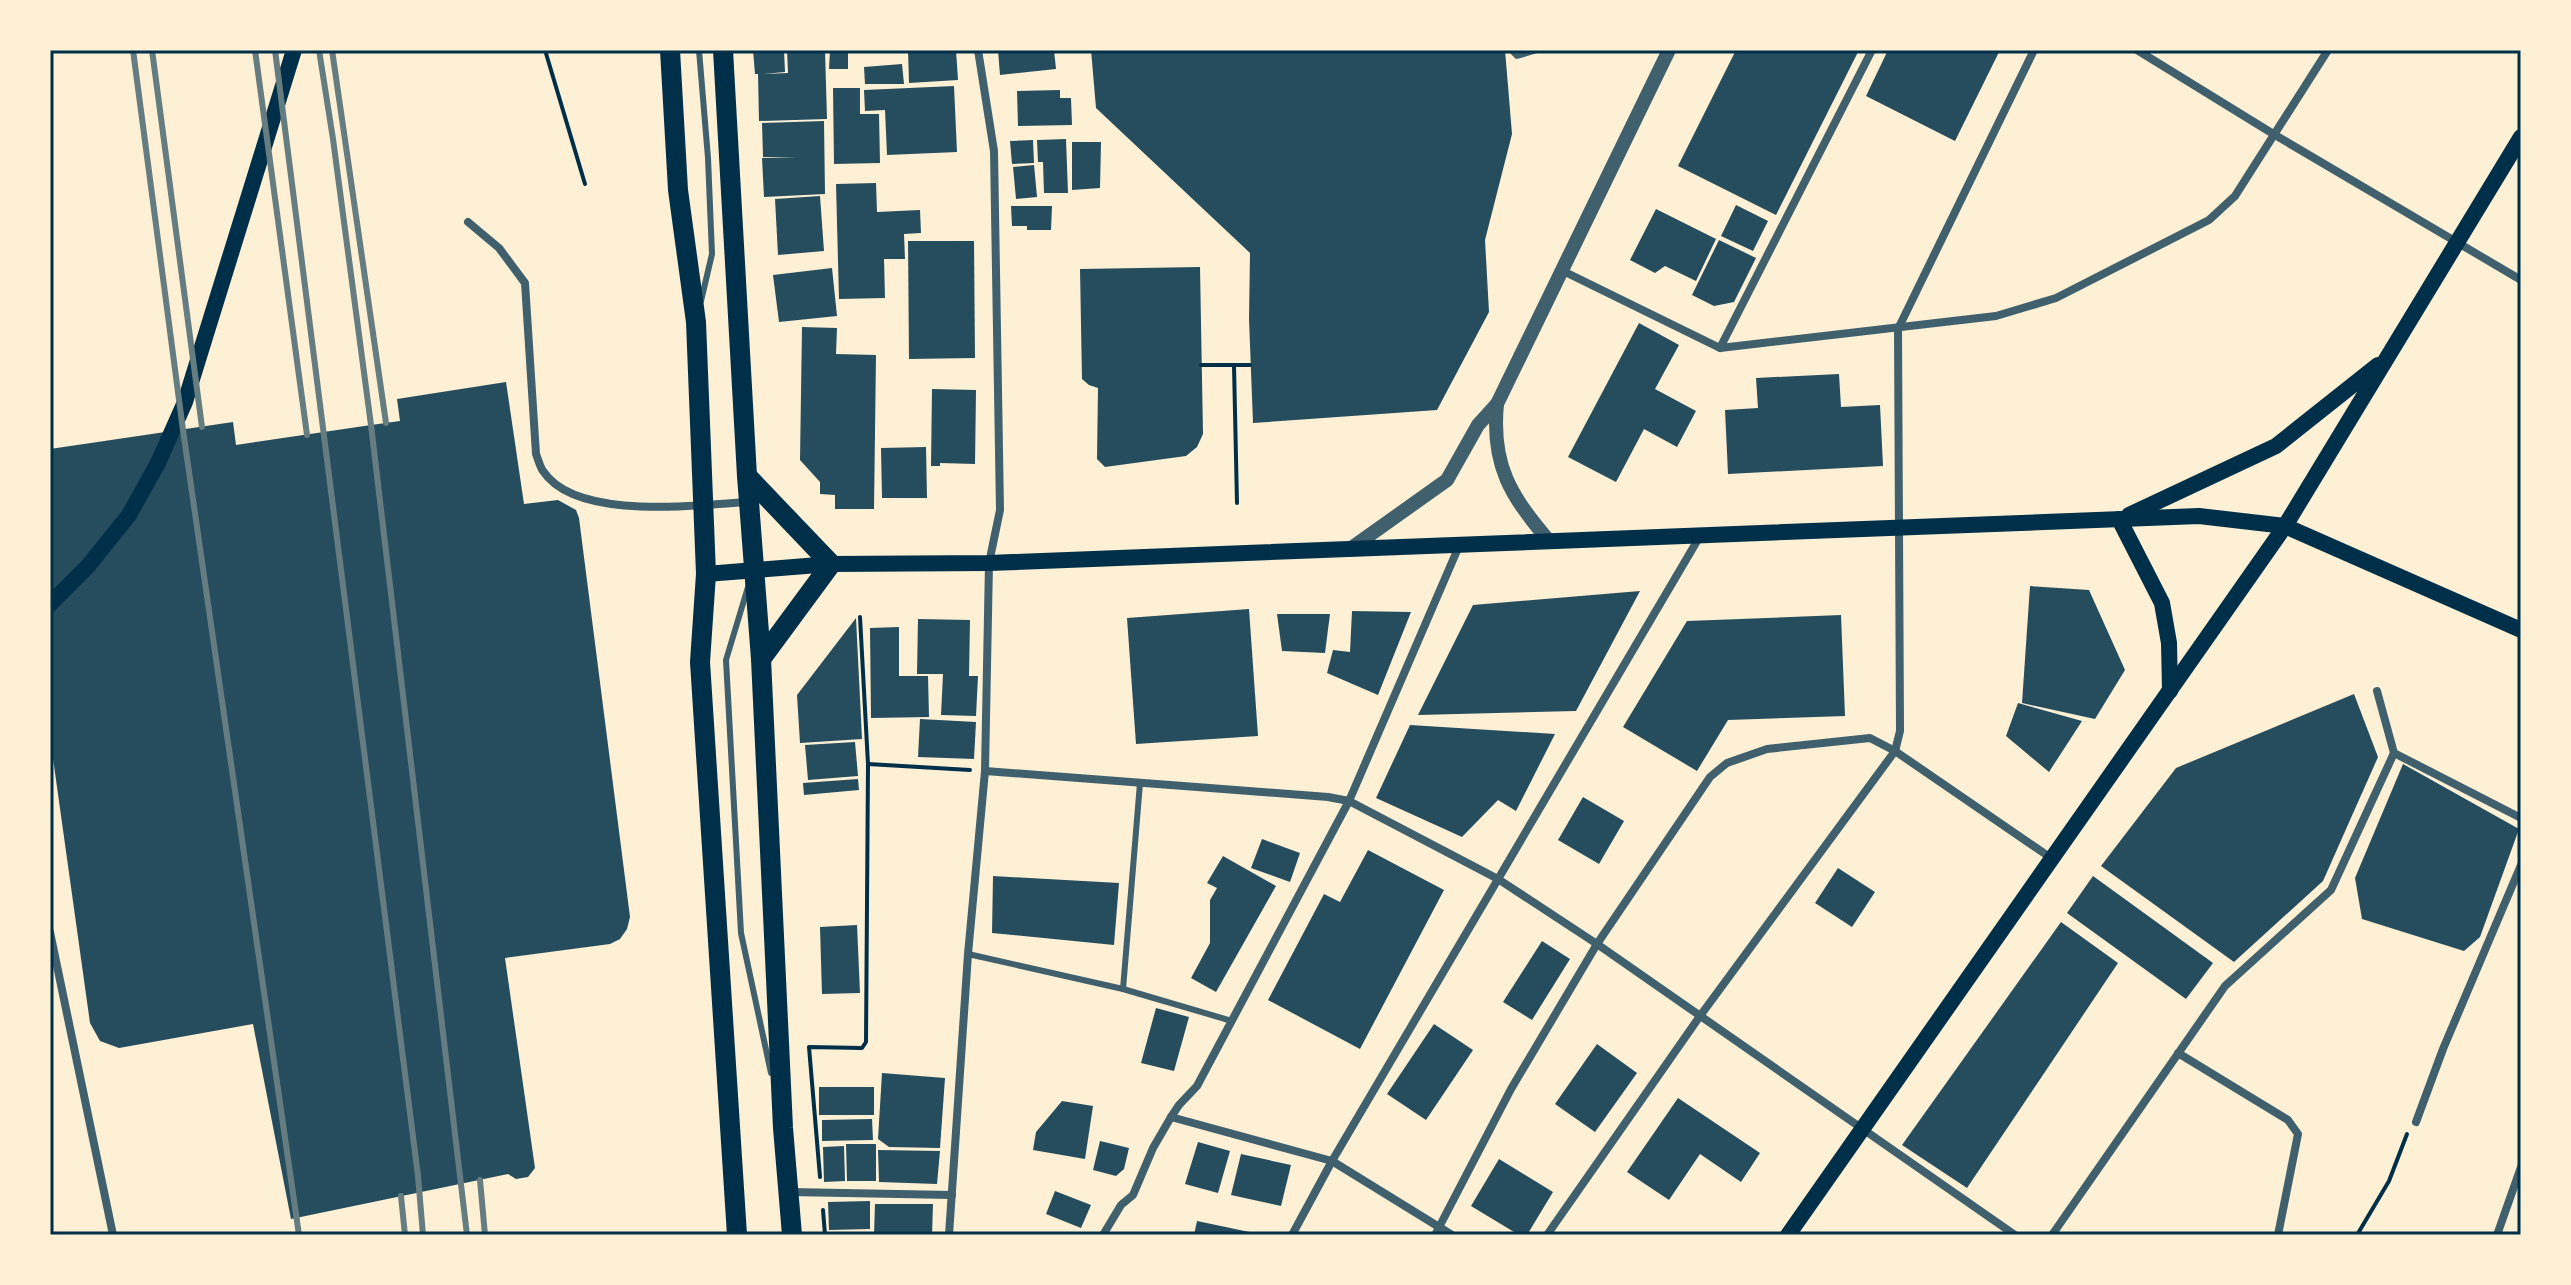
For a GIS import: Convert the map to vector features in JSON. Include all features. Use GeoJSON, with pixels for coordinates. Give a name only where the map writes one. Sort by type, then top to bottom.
{"type":"FeatureCollection","features":[{"type":"Feature","properties":{"kind":"main road"},"geometry":{"type":"LineString","coordinates":[[50,604],[88,566],[129,515],[164,451],[185,402],[204,344],[294,50]]}},
{"type":"Feature","properties":{"kind":"main road"},"geometry":{"type":"LineString","coordinates":[[670,50],[678,190],[696,322],[706,574],[700,662],[737,1235]]}},
{"type":"Feature","properties":{"kind":"main road"},"geometry":{"type":"LineString","coordinates":[[723,50],[747,476],[761,659],[783,1128],[792,1235]]}},
{"type":"Feature","properties":{"kind":"main road"},"geometry":{"type":"LineString","coordinates":[[1788,1235],[2285,526],[2521,137]]}},
{"type":"Feature","properties":{"kind":"main road"},"geometry":{"type":"LineString","coordinates":[[2119,519],[2276,446],[2385,359]]}},
{"type":"Feature","properties":{"kind":"main road"},"geometry":{"type":"LineString","coordinates":[[747,476],[831,564]]}},
{"type":"Feature","properties":{"kind":"main road"},"geometry":{"type":"LineString","coordinates":[[706,574],[831,564],[989,563],[2199,516],[2285,526],[2521,630]]}},
{"type":"Feature","properties":{"kind":"main road"},"geometry":{"type":"LineString","coordinates":[[2119,519],[2162,603],[2169,643],[2170,691]]}},
{"type":"Feature","properties":{"kind":"main road"},"geometry":{"type":"LineString","coordinates":[[761,659],[831,564]]}},
{"type":"Feature","properties":{"kind":"street"},"geometry":{"type":"LineString","coordinates":[[949,1235],[968,954],[985,771],[989,563],[1000,510],[994,151],[978,50]]}},
{"type":"Feature","properties":{"kind":"street"},"geometry":{"type":"LineString","coordinates":[[1350,549],[1447,480],[1478,425],[1497,404],[1669,50]]}},
{"type":"Feature","properties":{"kind":"street"},"geometry":{"type":"LineString","coordinates":[[1720,348],[1872,50]]}},
{"type":"Feature","properties":{"kind":"street"},"geometry":{"type":"LineString","coordinates":[[1547,1235],[1700,1016],[1895,751],[1900,731],[1898,329],[2034,50]]}},
{"type":"Feature","properties":{"kind":"street"},"geometry":{"type":"LineString","coordinates":[[2137,50],[2521,280]]}},
{"type":"Feature","properties":{"kind":"street"},"geometry":{"type":"LineString","coordinates":[[1563,271],[1720,348],[1996,316],[2056,298],[2209,220],[2235,196],[2328,50]]}},
{"type":"Feature","properties":{"kind":"street"},"geometry":{"type":"LineString","coordinates":[[468,222],[499,248],[525,283],[536,454],[543,472],[580,497],[626,506],[650,508],[750,501]]}},
{"type":"Feature","properties":{"kind":"street"},"geometry":{"type":"LineString","coordinates":[[1497,404],[1495,432],[1505,478],[1527,514],[1549,541]]}},
{"type":"Feature","properties":{"kind":"street"},"geometry":{"type":"LineString","coordinates":[[1292,1235],[1332,1161],[1700,536]]}},
{"type":"Feature","properties":{"kind":"street"},"geometry":{"type":"LineString","coordinates":[[1103,1235],[1121,1205],[1133,1195],[1153,1148],[1171,1117],[1197,1086],[1349,801],[1460,545]]}},
{"type":"Feature","properties":{"kind":"street"},"geometry":{"type":"LineString","coordinates":[[2052,1235],[2225,986],[2331,890],[2394,753],[2377,691]]}},
{"type":"Feature","properties":{"kind":"street"},"geometry":{"type":"LineString","coordinates":[[1437,1231],[1511,1089],[1597,944],[1710,777],[1727,763],[1767,749],[1870,738],[1895,751],[2052,859]]}},
{"type":"Feature","properties":{"kind":"street"},"geometry":{"type":"LineString","coordinates":[[2394,753],[2521,818]]}},
{"type":"Feature","properties":{"kind":"street"},"geometry":{"type":"LineString","coordinates":[[985,771],[1349,801],[1498,879],[1597,944],[2015,1235]]}},
{"type":"Feature","properties":{"kind":"street"},"geometry":{"type":"LineString","coordinates":[[2416,1122],[2443,1049],[2521,865]]}},
{"type":"Feature","properties":{"kind":"street"},"geometry":{"type":"LineString","coordinates":[[50,932],[113,1235]]}},
{"type":"Feature","properties":{"kind":"street"},"geometry":{"type":"LineString","coordinates":[[2178,1053],[2288,1120],[2298,1134],[2278,1235]]}},
{"type":"Feature","properties":{"kind":"street"},"geometry":{"type":"LineString","coordinates":[[1171,1117],[1332,1161],[1437,1231],[1452,1235]]}},
{"type":"Feature","properties":{"kind":"street"},"geometry":{"type":"LineString","coordinates":[[2497,1235],[2521,1167]]}},
{"type":"Feature","properties":{"kind":"street"},"geometry":{"type":"LineString","coordinates":[[788,1192],[952,1195]]}},
{"type":"Feature","properties":{"kind":"lane"},"geometry":{"type":"LineString","coordinates":[[696,322],[712,254],[699,50]]}},
{"type":"Feature","properties":{"kind":"lane"},"geometry":{"type":"LineString","coordinates":[[1511,50],[1517,56],[1537,50]]}},
{"type":"Feature","properties":{"kind":"lane"},"geometry":{"type":"LineString","coordinates":[[753,570],[726,660],[741,933],[783,1128]]}},
{"type":"Feature","properties":{"kind":"lane"},"geometry":{"type":"LineString","coordinates":[[1123,989],[1140,783]]}},
{"type":"Feature","properties":{"kind":"lane"},"geometry":{"type":"LineString","coordinates":[[968,954],[1123,989],[1232,1021]]}},
{"type":"Feature","properties":{"kind":"path"},"geometry":{"type":"LineString","coordinates":[[545,50],[585,184]]}},
{"type":"Feature","properties":{"kind":"path"},"geometry":{"type":"LineString","coordinates":[[1201,365],[1250,365]]}},
{"type":"Feature","properties":{"kind":"path"},"geometry":{"type":"LineString","coordinates":[[1234,366],[1237,503]]}},
{"type":"Feature","properties":{"kind":"path"},"geometry":{"type":"LineString","coordinates":[[825,1235],[809,1047],[862,1048],[866,1042],[868,764],[860,617]]}},
{"type":"Feature","properties":{"kind":"path"},"geometry":{"type":"LineString","coordinates":[[868,764],[985,771]]}},
{"type":"Feature","properties":{"kind":"path"},"geometry":{"type":"LineString","coordinates":[[2357,1235],[2389,1181],[2408,1131],[2416,1122]]}},
{"type":"Feature","properties":{"kind":"building"},"geometry":{"type":"Polygon","coordinates":[[[753,50],[784,50],[785,72],[763,74],[788,73],[787,50],[825,50],[827,119],[759,121],[758,74],[755,74],[753,50]]]}},
{"type":"Feature","properties":{"kind":"building"},"geometry":{"type":"Polygon","coordinates":[[[830,50],[848,50],[848,69],[829,69],[830,50]]]}},
{"type":"Feature","properties":{"kind":"building"},"geometry":{"type":"Polygon","coordinates":[[[908,50],[956,50],[958,80],[909,83],[908,50]]]}},
{"type":"Feature","properties":{"kind":"building"},"geometry":{"type":"Polygon","coordinates":[[[998,50],[1054,50],[1056,69],[1000,75],[998,50]]]}},
{"type":"Feature","properties":{"kind":"building"},"geometry":{"type":"Polygon","coordinates":[[[1091,50],[1505,50],[1512,134],[1485,240],[1489,312],[1437,410],[1253,423],[1250,253],[1096,108],[1091,50]]]}},
{"type":"Feature","properties":{"kind":"building"},"geometry":{"type":"Polygon","coordinates":[[[1736,50],[1859,50],[1776,215],[1678,166],[1736,50]]]}},
{"type":"Feature","properties":{"kind":"building"},"geometry":{"type":"Polygon","coordinates":[[[1888,50],[2000,50],[1955,141],[1866,96],[1888,50]]]}},
{"type":"Feature","properties":{"kind":"building"},"geometry":{"type":"Polygon","coordinates":[[[902,64],[904,84],[865,84],[864,67],[902,64]]]}},
{"type":"Feature","properties":{"kind":"building"},"geometry":{"type":"Polygon","coordinates":[[[954,86],[957,152],[887,155],[885,110],[865,111],[864,90],[954,86]]]}},
{"type":"Feature","properties":{"kind":"building"},"geometry":{"type":"Polygon","coordinates":[[[833,88],[860,88],[860,114],[879,114],[880,163],[834,164],[833,88]]]}},
{"type":"Feature","properties":{"kind":"building"},"geometry":{"type":"Polygon","coordinates":[[[1060,90],[1060,98],[1071,98],[1072,125],[1018,126],[1017,91],[1060,90]]]}},
{"type":"Feature","properties":{"kind":"building"},"geometry":{"type":"Polygon","coordinates":[[[824,121],[825,194],[764,197],[762,158],[797,157],[763,157],[762,123],[824,121]]]}},
{"type":"Feature","properties":{"kind":"building"},"geometry":{"type":"Polygon","coordinates":[[[1066,139],[1068,193],[1044,193],[1043,162],[1038,162],[1037,140],[1066,139]]]}},
{"type":"Feature","properties":{"kind":"building"},"geometry":{"type":"Polygon","coordinates":[[[1033,140],[1034,163],[1012,164],[1010,141],[1033,140]]]}},
{"type":"Feature","properties":{"kind":"building"},"geometry":{"type":"Polygon","coordinates":[[[1072,142],[1101,142],[1100,188],[1072,190],[1072,142]]]}},
{"type":"Feature","properties":{"kind":"building"},"geometry":{"type":"Polygon","coordinates":[[[1034,165],[1037,197],[1016,199],[1013,167],[1034,165]]]}},
{"type":"Feature","properties":{"kind":"building"},"geometry":{"type":"Polygon","coordinates":[[[876,183],[877,212],[920,210],[921,233],[904,234],[905,259],[884,259],[885,298],[839,299],[836,184],[876,183]]]}},
{"type":"Feature","properties":{"kind":"building"},"geometry":{"type":"Polygon","coordinates":[[[820,196],[824,251],[778,255],[775,199],[820,196]]]}},
{"type":"Feature","properties":{"kind":"building"},"geometry":{"type":"Polygon","coordinates":[[[1736,205],[1768,221],[1753,251],[1721,236],[1736,205]]]}},
{"type":"Feature","properties":{"kind":"building"},"geometry":{"type":"Polygon","coordinates":[[[1011,206],[1052,206],[1051,230],[1027,230],[1027,226],[1012,226],[1011,206]]]}},
{"type":"Feature","properties":{"kind":"building"},"geometry":{"type":"Polygon","coordinates":[[[1656,209],[1716,239],[1696,281],[1665,266],[1655,273],[1630,260],[1656,209]]]}},
{"type":"Feature","properties":{"kind":"building"},"geometry":{"type":"Polygon","coordinates":[[[1719,240],[1756,258],[1734,302],[1714,306],[1692,295],[1719,240]]]}},
{"type":"Feature","properties":{"kind":"building"},"geometry":{"type":"Polygon","coordinates":[[[908,241],[974,241],[975,358],[909,359],[908,241]]]}},
{"type":"Feature","properties":{"kind":"building"},"geometry":{"type":"Polygon","coordinates":[[[1200,267],[1203,434],[1197,447],[1186,456],[1105,467],[1097,459],[1098,388],[1082,379],[1080,269],[1200,267]]]}},
{"type":"Feature","properties":{"kind":"building"},"geometry":{"type":"Polygon","coordinates":[[[832,268],[837,316],[779,322],[773,275],[832,268]]]}},
{"type":"Feature","properties":{"kind":"building"},"geometry":{"type":"Polygon","coordinates":[[[1639,323],[1679,345],[1655,389],[1696,411],[1677,447],[1644,429],[1616,482],[1568,457],[1639,323]]]}},
{"type":"Feature","properties":{"kind":"building"},"geometry":{"type":"Polygon","coordinates":[[[802,327],[837,328],[836,354],[876,355],[874,509],[835,509],[835,495],[820,494],[820,482],[800,460],[802,327]]]}},
{"type":"Feature","properties":{"kind":"building"},"geometry":{"type":"Polygon","coordinates":[[[1839,374],[1841,407],[1880,405],[1883,466],[1728,474],[1725,410],[1758,408],[1756,378],[1839,374]]]}},
{"type":"Feature","properties":{"kind":"building"},"geometry":{"type":"Polygon","coordinates":[[[506,382],[524,504],[558,500],[576,510],[579,518],[630,917],[627,929],[620,939],[610,944],[505,958],[535,1168],[528,1177],[516,1179],[508,1174],[291,1219],[253,1024],[119,1048],[100,1041],[90,1023],[50,737],[50,449],[233,422],[236,445],[400,421],[397,399],[506,382]]]}},
{"type":"Feature","properties":{"kind":"building"},"geometry":{"type":"Polygon","coordinates":[[[932,389],[976,390],[975,464],[940,463],[940,466],[931,466],[932,389]]]}},
{"type":"Feature","properties":{"kind":"building"},"geometry":{"type":"Polygon","coordinates":[[[926,447],[927,498],[882,498],[881,448],[926,447]]]}},
{"type":"Feature","properties":{"kind":"building"},"geometry":{"type":"Polygon","coordinates":[[[2030,586],[2089,590],[2125,670],[2095,719],[2022,703],[2030,586]]]}},
{"type":"Feature","properties":{"kind":"building"},"geometry":{"type":"Polygon","coordinates":[[[1640,591],[1576,711],[1418,715],[1473,605],[1640,591]]]}},
{"type":"Feature","properties":{"kind":"building"},"geometry":{"type":"Polygon","coordinates":[[[1249,609],[1258,736],[1136,744],[1127,618],[1249,609]]]}},
{"type":"Feature","properties":{"kind":"building"},"geometry":{"type":"Polygon","coordinates":[[[1352,611],[1411,612],[1378,695],[1327,673],[1333,650],[1350,652],[1352,611]]]}},
{"type":"Feature","properties":{"kind":"building"},"geometry":{"type":"Polygon","coordinates":[[[1277,614],[1330,614],[1325,653],[1282,651],[1277,614]]]}},
{"type":"Feature","properties":{"kind":"building"},"geometry":{"type":"Polygon","coordinates":[[[1841,615],[1845,716],[1728,720],[1697,771],[1623,727],[1687,621],[1841,615]]]}},
{"type":"Feature","properties":{"kind":"building"},"geometry":{"type":"Polygon","coordinates":[[[856,618],[862,739],[800,743],[797,695],[856,618]]]}},
{"type":"Feature","properties":{"kind":"building"},"geometry":{"type":"Polygon","coordinates":[[[918,619],[970,620],[969,676],[978,676],[976,716],[941,715],[943,674],[917,674],[918,619]]]}},
{"type":"Feature","properties":{"kind":"building"},"geometry":{"type":"Polygon","coordinates":[[[899,627],[899,676],[928,676],[929,717],[871,718],[870,628],[899,627]]]}},
{"type":"Feature","properties":{"kind":"building"},"geometry":{"type":"Polygon","coordinates":[[[2354,694],[2378,757],[2323,881],[2234,962],[2101,866],[2176,768],[2354,694]]]}},
{"type":"Feature","properties":{"kind":"building"},"geometry":{"type":"Polygon","coordinates":[[[2018,703],[2082,721],[2049,772],[2006,736],[2018,703]]]}},
{"type":"Feature","properties":{"kind":"building"},"geometry":{"type":"Polygon","coordinates":[[[920,719],[976,722],[974,759],[918,757],[920,719]]]}},
{"type":"Feature","properties":{"kind":"building"},"geometry":{"type":"Polygon","coordinates":[[[1410,725],[1555,734],[1516,811],[1498,800],[1462,837],[1376,798],[1410,725]]]}},
{"type":"Feature","properties":{"kind":"building"},"geometry":{"type":"Polygon","coordinates":[[[855,742],[858,776],[808,780],[805,745],[855,742]]]}},
{"type":"Feature","properties":{"kind":"building"},"geometry":{"type":"Polygon","coordinates":[[[2403,764],[2519,829],[2480,937],[2464,951],[2362,919],[2355,878],[2403,764]]]}},
{"type":"Feature","properties":{"kind":"building"},"geometry":{"type":"Polygon","coordinates":[[[858,779],[859,790],[804,795],[803,783],[858,779]]]}},
{"type":"Feature","properties":{"kind":"building"},"geometry":{"type":"Polygon","coordinates":[[[1583,797],[1624,821],[1599,864],[1558,840],[1583,797]]]}},
{"type":"Feature","properties":{"kind":"building"},"geometry":{"type":"Polygon","coordinates":[[[1262,839],[1300,853],[1290,882],[1251,868],[1262,839]]]}},
{"type":"Feature","properties":{"kind":"building"},"geometry":{"type":"Polygon","coordinates":[[[1368,850],[1444,890],[1360,1049],[1268,1000],[1324,894],[1340,902],[1368,850]]]}},
{"type":"Feature","properties":{"kind":"building"},"geometry":{"type":"Polygon","coordinates":[[[1223,856],[1276,886],[1216,992],[1191,978],[1210,943],[1210,900],[1217,888],[1207,883],[1223,856]]]}},
{"type":"Feature","properties":{"kind":"building"},"geometry":{"type":"Polygon","coordinates":[[[1838,868],[1875,892],[1852,927],[1815,903],[1838,868]]]}},
{"type":"Feature","properties":{"kind":"building"},"geometry":{"type":"Polygon","coordinates":[[[993,876],[1119,883],[1114,945],[992,933],[993,876]]]}},
{"type":"Feature","properties":{"kind":"building"},"geometry":{"type":"Polygon","coordinates":[[[2093,876],[2213,963],[2186,999],[2067,913],[2093,876]]]}},
{"type":"Feature","properties":{"kind":"building"},"geometry":{"type":"Polygon","coordinates":[[[2061,922],[2118,963],[1967,1188],[1902,1145],[2061,922]]]}},
{"type":"Feature","properties":{"kind":"building"},"geometry":{"type":"Polygon","coordinates":[[[857,925],[860,993],[822,994],[820,927],[857,925]]]}},
{"type":"Feature","properties":{"kind":"building"},"geometry":{"type":"Polygon","coordinates":[[[1542,941],[1570,959],[1532,1020],[1503,1002],[1542,941]]]}},
{"type":"Feature","properties":{"kind":"building"},"geometry":{"type":"Polygon","coordinates":[[[1156,1008],[1189,1017],[1174,1071],[1141,1063],[1156,1008]]]}},
{"type":"Feature","properties":{"kind":"building"},"geometry":{"type":"Polygon","coordinates":[[[1434,1024],[1473,1050],[1426,1120],[1387,1094],[1434,1024]]]}},
{"type":"Feature","properties":{"kind":"building"},"geometry":{"type":"Polygon","coordinates":[[[1597,1044],[1637,1073],[1595,1132],[1555,1104],[1597,1044]]]}},
{"type":"Feature","properties":{"kind":"building"},"geometry":{"type":"Polygon","coordinates":[[[882,1073],[945,1078],[940,1148],[889,1147],[878,1139],[882,1073]]]}},
{"type":"Feature","properties":{"kind":"building"},"geometry":{"type":"Polygon","coordinates":[[[819,1087],[874,1087],[874,1115],[819,1115],[819,1087]]]}},
{"type":"Feature","properties":{"kind":"building"},"geometry":{"type":"Polygon","coordinates":[[[1678,1098],[1760,1153],[1741,1182],[1700,1154],[1669,1200],[1627,1172],[1678,1098]]]}},
{"type":"Feature","properties":{"kind":"building"},"geometry":{"type":"Polygon","coordinates":[[[1062,1101],[1093,1106],[1085,1159],[1033,1150],[1036,1132],[1062,1101]]]}},
{"type":"Feature","properties":{"kind":"building"},"geometry":{"type":"Polygon","coordinates":[[[872,1119],[873,1140],[822,1141],[822,1120],[872,1119]]]}},
{"type":"Feature","properties":{"kind":"building"},"geometry":{"type":"Polygon","coordinates":[[[1100,1141],[1129,1148],[1124,1169],[1116,1176],[1093,1170],[1100,1141]]]}},
{"type":"Feature","properties":{"kind":"building"},"geometry":{"type":"Polygon","coordinates":[[[1198,1142],[1230,1151],[1218,1193],[1185,1184],[1198,1142]]]}},
{"type":"Feature","properties":{"kind":"building"},"geometry":{"type":"Polygon","coordinates":[[[846,1144],[876,1144],[876,1181],[847,1181],[846,1144]]]}},
{"type":"Feature","properties":{"kind":"building"},"geometry":{"type":"Polygon","coordinates":[[[844,1146],[845,1181],[824,1182],[823,1147],[844,1146]]]}},
{"type":"Feature","properties":{"kind":"building"},"geometry":{"type":"Polygon","coordinates":[[[878,1150],[940,1151],[937,1184],[879,1182],[878,1150]]]}},
{"type":"Feature","properties":{"kind":"building"},"geometry":{"type":"Polygon","coordinates":[[[1241,1154],[1291,1165],[1281,1206],[1231,1195],[1241,1154]]]}},
{"type":"Feature","properties":{"kind":"building"},"geometry":{"type":"Polygon","coordinates":[[[1499,1159],[1553,1192],[1527,1235],[1519,1235],[1471,1206],[1499,1159]]]}},
{"type":"Feature","properties":{"kind":"building"},"geometry":{"type":"Polygon","coordinates":[[[1055,1191],[1091,1205],[1081,1228],[1046,1214],[1055,1191]]]}},
{"type":"Feature","properties":{"kind":"building"},"geometry":{"type":"Polygon","coordinates":[[[870,1201],[870,1229],[829,1230],[828,1202],[870,1201]]]}},
{"type":"Feature","properties":{"kind":"building"},"geometry":{"type":"Polygon","coordinates":[[[875,1204],[933,1204],[932,1235],[874,1235],[875,1204]]]}},
{"type":"Feature","properties":{"kind":"building"},"geometry":{"type":"Polygon","coordinates":[[[1197,1221],[1259,1234],[1259,1235],[1194,1235],[1197,1221]]]}},
{"type":"Feature","properties":{"kind":"railway"},"geometry":{"type":"LineString","coordinates":[[133,50],[183,430],[299,1235]]}},
{"type":"Feature","properties":{"kind":"railway"},"geometry":{"type":"LineString","coordinates":[[152,50],[202,427]]}},
{"type":"Feature","properties":{"kind":"railway"},"geometry":{"type":"LineString","coordinates":[[255,50],[307,435]]}},
{"type":"Feature","properties":{"kind":"railway"},"geometry":{"type":"LineString","coordinates":[[275,50],[423,1235]]}},
{"type":"Feature","properties":{"kind":"railway"},"geometry":{"type":"LineString","coordinates":[[319,50],[371,425],[467,1235]]}},
{"type":"Feature","properties":{"kind":"railway"},"geometry":{"type":"LineString","coordinates":[[332,50],[386,423]]}},
{"type":"Feature","properties":{"kind":"railway"},"geometry":{"type":"LineString","coordinates":[[480,1180],[485,1235]]}},
{"type":"Feature","properties":{"kind":"railway"},"geometry":{"type":"LineString","coordinates":[[401,1196],[405,1235]]}}]}
